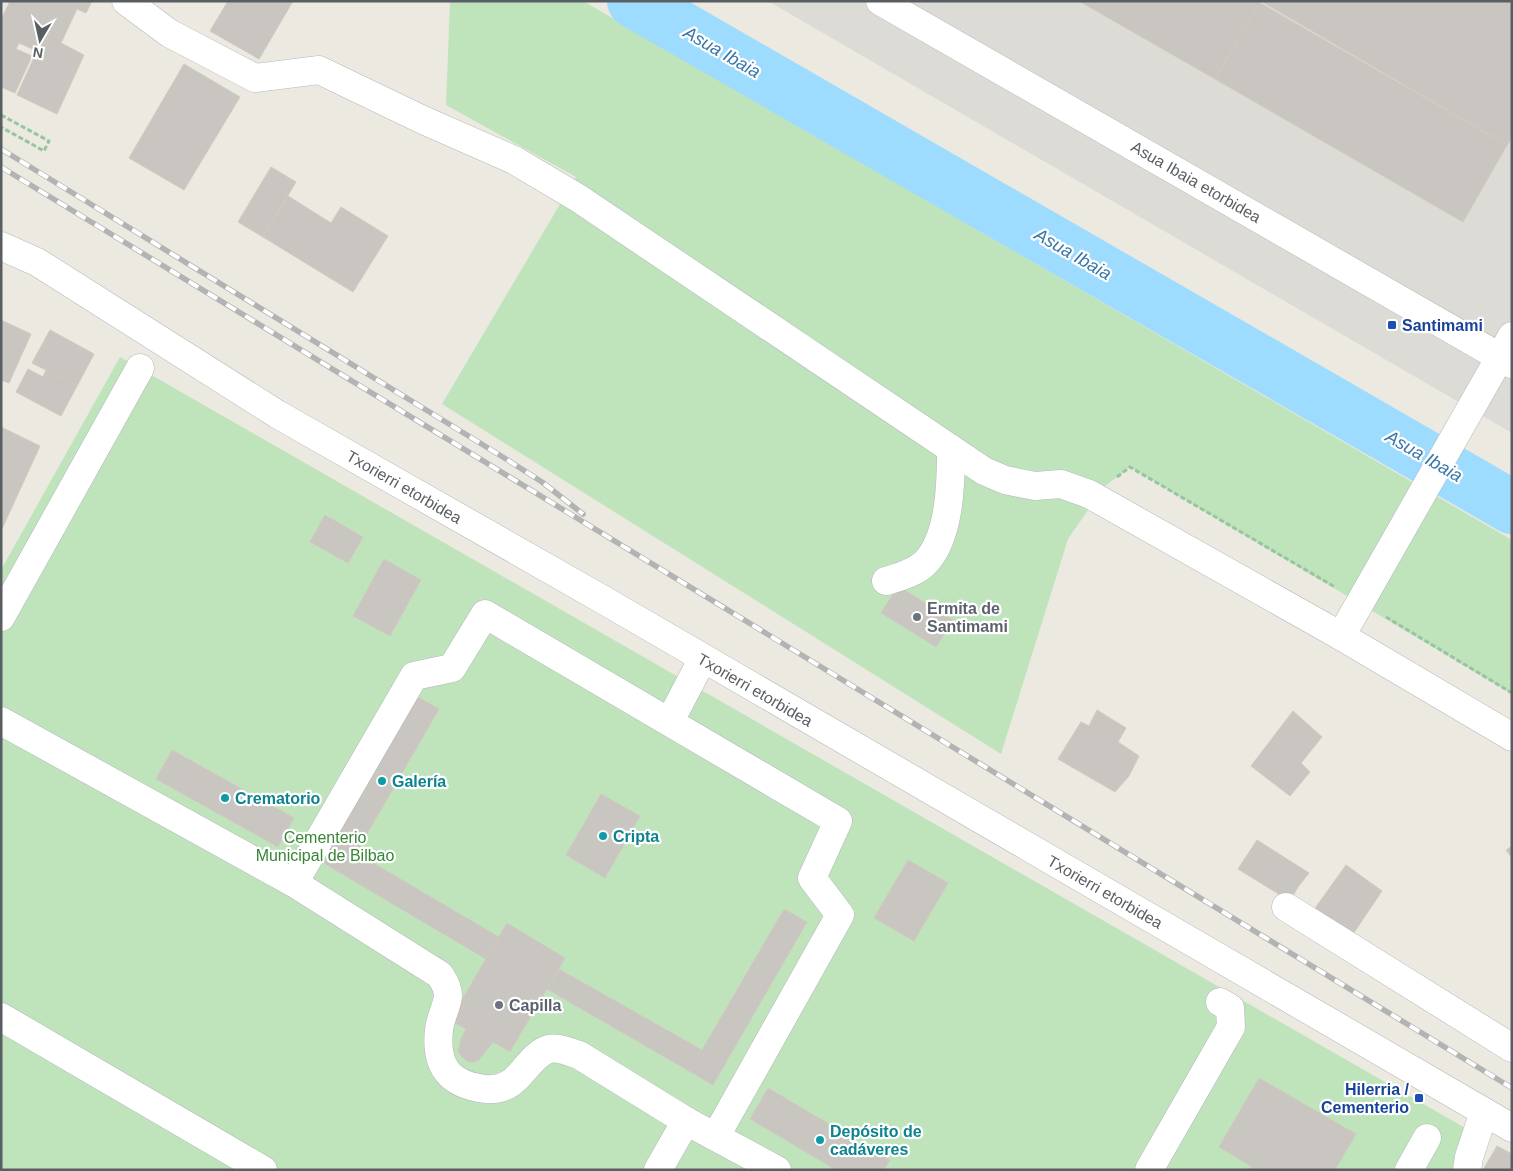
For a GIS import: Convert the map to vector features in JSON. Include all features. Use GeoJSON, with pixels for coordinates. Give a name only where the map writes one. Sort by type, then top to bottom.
{"type":"FeatureCollection","features":[{"type":"Feature","properties":{"kind":"street"},"geometry":{"type":"LineString","coordinates":[[126,1],[169,33],[255,78],[319,70],[423,120],[514,160],[578,198],[951,450],[1005,480],[1035,486],[1061,484],[1089,494],[1341,636],[1512,737]]}},
{"type":"Feature","properties":{"kind":"street","name":"Asua Ibaia etorbidea"},"geometry":{"type":"LineString","coordinates":[[880,1],[1508,353]]}},
{"type":"Feature","properties":{"kind":"street","name":"Txorierri etorbidea"},"geometry":{"type":"LineString","coordinates":[[1,246],[37,262],[277,414],[600,598],[702,660],[1512,1128]]}},
{"type":"Feature","properties":{"kind":"street"},"geometry":{"type":"LineString","coordinates":[[1341,636],[1465,420],[1508,353]]}},
{"type":"Feature","properties":{"kind":"street"},"geometry":{"type":"LineString","coordinates":[[1,618],[140,368]]}},
{"type":"Feature","properties":{"kind":"street"},"geometry":{"type":"LineString","coordinates":[[886,581],[907,574],[925,563],[935,548],[946,514],[951,479],[951,450]]}},
{"type":"Feature","properties":{"kind":"street"},"geometry":{"type":"LineString","coordinates":[[294,883],[414,676],[452,668],[485,614],[838,820],[812,878],[840,915],[716,1136]]}},
{"type":"Feature","properties":{"kind":"street"},"geometry":{"type":"LineString","coordinates":[[670,721],[702,660]]}},
{"type":"Feature","properties":{"kind":"street"},"geometry":{"type":"LineString","coordinates":[[1,721],[294,883],[440,975],[446,984],[448,996],[439,1029],[439,1050],[442,1066],[452,1078],[474,1087],[495,1089],[517,1079],[538,1056],[549,1049],[564,1050],[579,1055],[686,1121],[777,1170]]}},
{"type":"Feature","properties":{"kind":"street"},"geometry":{"type":"LineString","coordinates":[[1286,907],[1512,1048]]}},
{"type":"Feature","properties":{"kind":"street"},"geometry":{"type":"LineString","coordinates":[[1154,1168],[1231,1027],[1230,1008],[1220,1002]]}},
{"type":"Feature","properties":{"kind":"street"},"geometry":{"type":"LineString","coordinates":[[1,1017],[263,1170]]}},
{"type":"Feature","properties":{"kind":"street"},"geometry":{"type":"LineString","coordinates":[[1467,1170],[1469,1157],[1484,1112]]}},
{"type":"Feature","properties":{"kind":"street"},"geometry":{"type":"LineString","coordinates":[[658,1170],[686,1121]]}},
{"type":"Feature","properties":{"kind":"street"},"geometry":{"type":"LineString","coordinates":[[1409,1170],[1427,1138]]}},
{"type":"Feature","properties":{"kind":"path"},"geometry":{"type":"LineString","coordinates":[[1,115],[49,141],[44,151],[1,127]]}},
{"type":"Feature","properties":{"kind":"path"},"geometry":{"type":"LineString","coordinates":[[1089,494],[1104,487],[1130,467],[1362,602],[1512,693]]}},
{"type":"Feature","properties":{"kind":"shaded area"},"geometry":{"type":"Polygon","coordinates":[[[768,1],[1512,1],[1512,433],[768,1]]]}},
{"type":"Feature","properties":{"kind":"green space"},"geometry":{"type":"Polygon","coordinates":[[[450,1],[583,1],[1512,540],[1512,694],[1130,467],[1104,487],[1068,539],[1001,754],[442,404],[576,177],[446,105],[450,1]]]}},
{"type":"Feature","properties":{"kind":"green space","name":"Cementerio Municipal de Bilbao"},"geometry":{"type":"Polygon","coordinates":[[[120,357],[1467,1129],[1460,1170],[1,1170],[1,570],[120,357]]]}},
{"type":"Feature","properties":{"kind":"building"},"geometry":{"type":"Polygon","coordinates":[[[10,1],[92,1],[86,13],[77,9],[61,43],[84,55],[57,114],[17,95],[37,51],[19,43],[16,49],[32,56],[15,93],[1,87],[1,20],[10,1]]]}},
{"type":"Feature","properties":{"kind":"building"},"geometry":{"type":"Polygon","coordinates":[[[228,1],[293,1],[259,59],[210,31],[228,1]]]}},
{"type":"Feature","properties":{"kind":"building"},"geometry":{"type":"Polygon","coordinates":[[[1079,1],[1261,1],[1215,79],[1079,1]]]}},
{"type":"Feature","properties":{"kind":"building"},"geometry":{"type":"Polygon","coordinates":[[[1261,1],[1512,1],[1512,138],[1507,145],[1261,1]]]}},
{"type":"Feature","properties":{"kind":"building"},"geometry":{"type":"Polygon","coordinates":[[[1260,3],[1507,145],[1463,222],[1215,79],[1260,3]]]}},
{"type":"Feature","properties":{"kind":"building"},"geometry":{"type":"Polygon","coordinates":[[[184,64],[240,97],[184,190],[129,158],[184,64]]]}},
{"type":"Feature","properties":{"kind":"building"},"geometry":{"type":"Polygon","coordinates":[[[271,167],[296,182],[263,237],[238,222],[271,167]]]}},
{"type":"Feature","properties":{"kind":"building"},"geometry":{"type":"Polygon","coordinates":[[[288,196],[331,223],[341,207],[388,236],[353,292],[263,237],[288,196]]]}},
{"type":"Feature","properties":{"kind":"building"},"geometry":{"type":"Polygon","coordinates":[[[1,320],[31,334],[9,383],[1,380],[1,320]]]}},
{"type":"Feature","properties":{"kind":"building"},"geometry":{"type":"Polygon","coordinates":[[[50,330],[94,354],[77,386],[32,363],[50,330]]]}},
{"type":"Feature","properties":{"kind":"building"},"geometry":{"type":"Polygon","coordinates":[[[28,369],[43,377],[46,370],[77,386],[61,416],[16,392],[28,369]]]}},
{"type":"Feature","properties":{"kind":"building"},"geometry":{"type":"Polygon","coordinates":[[[1,427],[40,446],[1,531],[1,427]]]}},
{"type":"Feature","properties":{"kind":"building"},"geometry":{"type":"Polygon","coordinates":[[[325,515],[363,537],[348,563],[310,542],[325,515]]]}},
{"type":"Feature","properties":{"kind":"building"},"geometry":{"type":"Polygon","coordinates":[[[384,559],[421,580],[390,636],[353,616],[384,559]]]}},
{"type":"Feature","properties":{"kind":"building","name":"Ermita de Santimami"},"geometry":{"type":"Polygon","coordinates":[[[898,586],[953,620],[936,647],[881,613],[898,586]]]}},
{"type":"Feature","properties":{"kind":"building","name":"Galería"},"geometry":{"type":"Polygon","coordinates":[[[416,696],[439,709],[356,853],[499,937],[486,959],[320,861],[416,696]]]}},
{"type":"Feature","properties":{"kind":"building"},"geometry":{"type":"Polygon","coordinates":[[[1097,710],[1126,728],[1118,742],[1139,756],[1129,776],[1115,792],[1058,759],[1081,722],[1089,726],[1097,710]]]}},
{"type":"Feature","properties":{"kind":"building"},"geometry":{"type":"Polygon","coordinates":[[[1293,711],[1322,737],[1301,763],[1310,772],[1290,796],[1251,766],[1293,711]]]}},
{"type":"Feature","properties":{"kind":"building","name":"Crematorio"},"geometry":{"type":"Polygon","coordinates":[[[172,750],[294,818],[278,847],[156,779],[172,750]]]}},
{"type":"Feature","properties":{"kind":"building","name":"Cripta"},"geometry":{"type":"Polygon","coordinates":[[[601,794],[640,816],[605,878],[566,855],[601,794]]]}},
{"type":"Feature","properties":{"kind":"building"},"geometry":{"type":"Polygon","coordinates":[[[1257,840],[1309,873],[1290,901],[1238,869],[1257,840]]]}},
{"type":"Feature","properties":{"kind":"building"},"geometry":{"type":"Polygon","coordinates":[[[1512,846],[1512,858],[1506,850],[1512,846]]]}},
{"type":"Feature","properties":{"kind":"building"},"geometry":{"type":"Polygon","coordinates":[[[908,860],[948,883],[914,941],[874,918],[908,860]]]}},
{"type":"Feature","properties":{"kind":"building"},"geometry":{"type":"Polygon","coordinates":[[[1346,865],[1382,891],[1351,937],[1311,914],[1346,865]]]}},
{"type":"Feature","properties":{"kind":"building"},"geometry":{"type":"Polygon","coordinates":[[[784,909],[807,922],[713,1085],[547,989],[559,969],[702,1050],[784,909]]]}},
{"type":"Feature","properties":{"kind":"building","name":"Capilla"},"geometry":{"type":"Polygon","coordinates":[[[507,923],[565,958],[510,1052],[493,1042],[479,1060],[467,1061],[458,1051],[466,1029],[450,1020],[507,923]]]}},
{"type":"Feature","properties":{"kind":"building"},"geometry":{"type":"Polygon","coordinates":[[[1259,1078],[1356,1134],[1335,1170],[1249,1170],[1251,1166],[1219,1147],[1259,1078]]]}},
{"type":"Feature","properties":{"kind":"building","name":"Depósito de cadáveres"},"geometry":{"type":"Polygon","coordinates":[[[768,1088],[890,1160],[884,1170],[836,1170],[750,1119],[768,1088]]]}},
{"type":"Feature","properties":{"kind":"building"},"geometry":{"type":"Polygon","coordinates":[[[1497,1146],[1512,1154],[1512,1170],[1483,1170],[1497,1146]]]}},
{"type":"Feature","properties":{"kind":"waterway","name":"Asua Ibaia"},"geometry":{"type":"LineString","coordinates":[[634,1],[1512,507]]}},
{"type":"Feature","properties":{"kind":"railway"},"geometry":{"type":"LineString","coordinates":[[1,149],[506,459],[542,482],[583,514]]}},
{"type":"Feature","properties":{"kind":"railway"},"geometry":{"type":"LineString","coordinates":[[1,167],[1512,1088]]}},
{"type":"Feature","properties":{"kind":"place","name":"Santimami"},"geometry":{"type":"Point","coordinates":[1392,325]}},
{"type":"Feature","properties":{"kind":"place","name":"Ermita de Santimami"},"geometry":{"type":"Point","coordinates":[917,617]}},
{"type":"Feature","properties":{"kind":"place","name":"Galería"},"geometry":{"type":"Point","coordinates":[382,781]}},
{"type":"Feature","properties":{"kind":"place","name":"Crematorio"},"geometry":{"type":"Point","coordinates":[225,798]}},
{"type":"Feature","properties":{"kind":"place","name":"Cripta"},"geometry":{"type":"Point","coordinates":[603,836]}},
{"type":"Feature","properties":{"kind":"place","name":"Capilla"},"geometry":{"type":"Point","coordinates":[499,1005]}},
{"type":"Feature","properties":{"kind":"place","name":"Hilerria / Cementerio"},"geometry":{"type":"Point","coordinates":[1419,1098]}},
{"type":"Feature","properties":{"kind":"place","name":"Depósito de cadáveres"},"geometry":{"type":"Point","coordinates":[820,1140]}}]}
